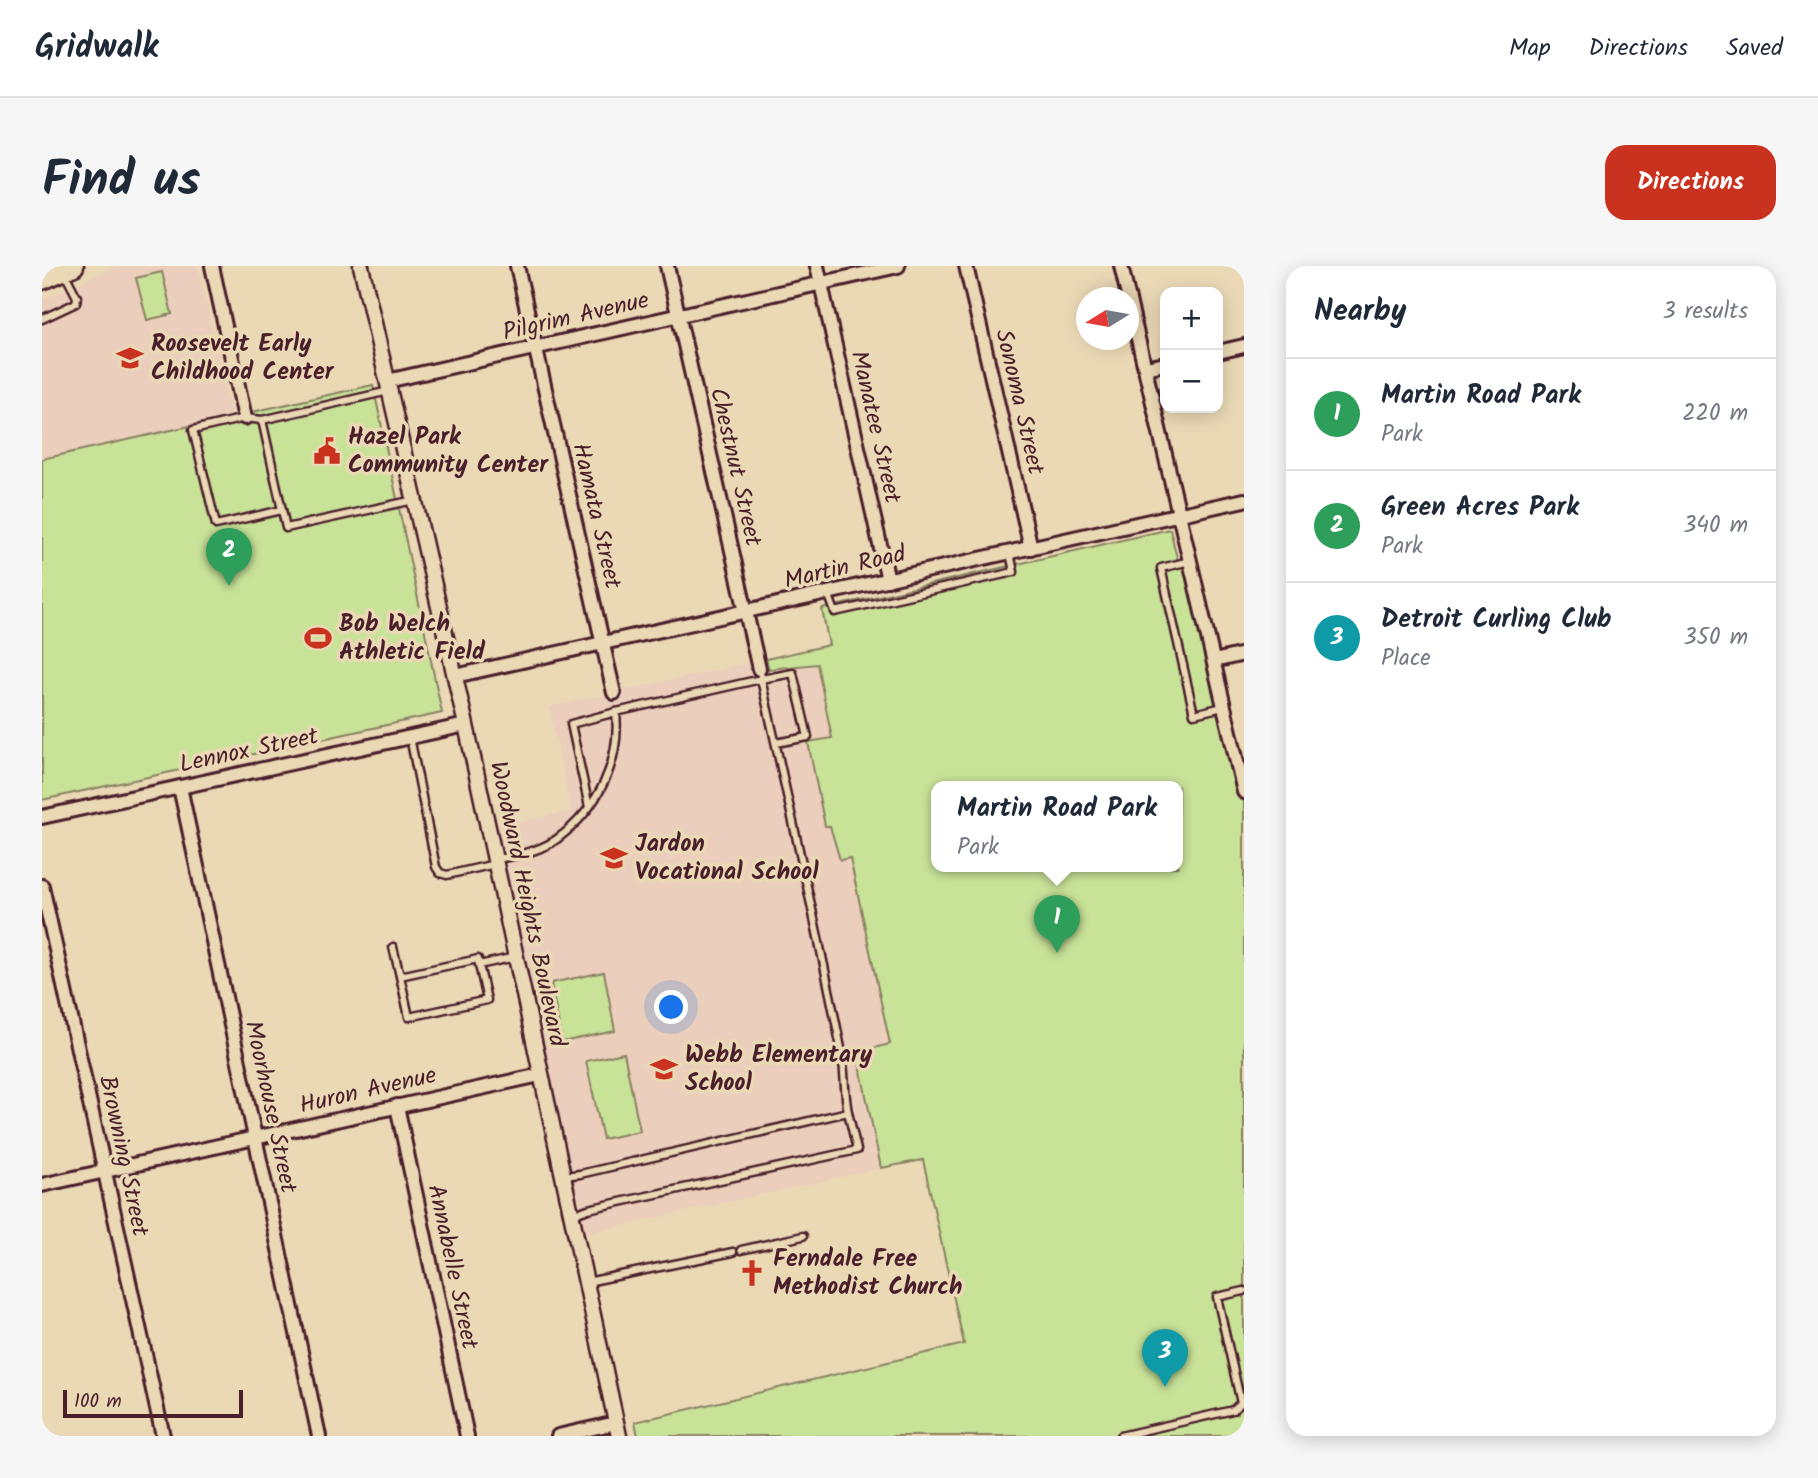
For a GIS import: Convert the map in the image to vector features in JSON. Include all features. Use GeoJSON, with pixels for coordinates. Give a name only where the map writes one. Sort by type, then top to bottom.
{"type":"FeatureCollection","features":[{"type":"Feature","properties":{"kind":"main road"},"geometry":{"type":"LineString","coordinates":[[42,280],[69,268]]}},
{"type":"Feature","properties":{"kind":"street"},"geometry":{"type":"LineString","coordinates":[[212,266],[245,418]]}},
{"type":"Feature","properties":{"kind":"street","name":"Woodward Heights Boulevard"},"geometry":{"type":"LineString","coordinates":[[361,266],[466,725],[617,1429]]}},
{"type":"Feature","properties":{"kind":"street","name":"Hamata Street"},"geometry":{"type":"LineString","coordinates":[[517,266],[614,693]]}},
{"type":"Feature","properties":{"kind":"street","name":"Chestnut Street"},"geometry":{"type":"LineString","coordinates":[[667,266],[760,674]]}},
{"type":"Feature","properties":{"kind":"street","name":"Manatee Street"},"geometry":{"type":"LineString","coordinates":[[817,266],[888,580]]}},
{"type":"Feature","properties":{"kind":"street","name":"Pilgrim Avenue"},"geometry":{"type":"LineString","coordinates":[[388,386],[536,348],[898,266]]}},
{"type":"Feature","properties":{"kind":"street","name":"Sonoma Street"},"geometry":{"type":"LineString","coordinates":[[967,266],[1031,548]]}},
{"type":"Feature","properties":{"kind":"street"},"geometry":{"type":"LineString","coordinates":[[1121,266],[1244,792]]}},
{"type":"Feature","properties":{"kind":"street"},"geometry":{"type":"LineString","coordinates":[[1223,351],[1244,346]]}},
{"type":"Feature","properties":{"kind":"street"},"geometry":{"type":"LineString","coordinates":[[1146,368],[1160,365]]}},
{"type":"Feature","properties":{"kind":"street","name":"Martin Road"},"geometry":{"type":"LineString","coordinates":[[454,676],[1244,500]]}},
{"type":"Feature","properties":{"kind":"street"},"geometry":{"type":"LineString","coordinates":[[1214,660],[1244,654]]}},
{"type":"Feature","properties":{"kind":"street","name":"Lennox Street"},"geometry":{"type":"LineString","coordinates":[[42,817],[466,725]]}},
{"type":"Feature","properties":{"kind":"street","name":"Moorhouse Street"},"geometry":{"type":"LineString","coordinates":[[180,787],[319,1436]]}},
{"type":"Feature","properties":{"kind":"street","name":"Browning Street"},"geometry":{"type":"LineString","coordinates":[[42,886],[163,1436]]}},
{"type":"Feature","properties":{"kind":"street","name":"Huron Avenue"},"geometry":{"type":"LineString","coordinates":[[42,1185],[540,1075]]}},
{"type":"Feature","properties":{"kind":"street","name":"Annabelle Street"},"geometry":{"type":"LineString","coordinates":[[397,1106],[467,1436]]}},
{"type":"Feature","properties":{"kind":"street"},"geometry":{"type":"LineString","coordinates":[[558,1436],[617,1429]]}},
{"type":"Feature","properties":{"kind":"lane"},"geometry":{"type":"LineString","coordinates":[[42,319],[76,303],[77,297],[69,268]]}},
{"type":"Feature","properties":{"kind":"lane"},"geometry":{"type":"LineString","coordinates":[[282,510],[216,526],[194,430],[245,418],[262,420],[388,386]]}},
{"type":"Feature","properties":{"kind":"lane"},"geometry":{"type":"LineString","coordinates":[[262,420],[286,528],[414,500]]}},
{"type":"Feature","properties":{"kind":"lane"},"geometry":{"type":"LineString","coordinates":[[828,593],[835,612],[1014,572],[1010,552]]}},
{"type":"Feature","properties":{"kind":"lane"},"geometry":{"type":"LineString","coordinates":[[1192,561],[1161,568],[1194,714],[1224,707]]}},
{"type":"Feature","properties":{"kind":"lane"},"geometry":{"type":"LineString","coordinates":[[589,807],[571,724],[760,674],[793,673],[808,737],[776,743]]}},
{"type":"Feature","properties":{"kind":"lane"},"geometry":{"type":"LineString","coordinates":[[572,1215],[588,1209],[857,1150],[845,1095],[846,1076],[842,1053],[805,870],[760,674]]}},
{"type":"Feature","properties":{"kind":"lane"},"geometry":{"type":"LineString","coordinates":[[410,737],[436,867],[440,873],[447,874],[525,853],[555,840],[577,821],[598,794],[612,763],[618,736],[616,712]]}},
{"type":"Feature","properties":{"kind":"lane"},"geometry":{"type":"LineString","coordinates":[[393,947],[409,1017],[487,1000],[478,958],[400,976]]}},
{"type":"Feature","properties":{"kind":"lane"},"geometry":{"type":"LineString","coordinates":[[479,965],[515,957]]}},
{"type":"Feature","properties":{"kind":"lane"},"geometry":{"type":"LineString","coordinates":[[564,1175],[580,1174],[848,1112]]}},
{"type":"Feature","properties":{"kind":"lane"},"geometry":{"type":"LineString","coordinates":[[741,1250],[803,1236]]}},
{"type":"Feature","properties":{"kind":"lane"},"geometry":{"type":"LineString","coordinates":[[587,1282],[733,1252]]}},
{"type":"Feature","properties":{"kind":"lane"},"geometry":{"type":"LineString","coordinates":[[1120,1436],[1233,1410],[1243,1403],[1217,1297],[1244,1291]]}},
{"type":"Feature","properties":{"kind":"shaded area","name":"Roosevelt Early Childhood Center"},"geometry":{"type":"Polygon","coordinates":[[[116,266],[198,266],[232,417],[42,459],[42,300],[116,266]]]}},
{"type":"Feature","properties":{"kind":"shaded area"},"geometry":{"type":"Polygon","coordinates":[[[766,659],[769,669],[816,664],[832,739],[808,742],[825,826],[830,825],[840,860],[850,858],[890,1045],[857,1053],[881,1168],[579,1235],[492,828],[571,811],[549,707],[766,659]]]}},
{"type":"Feature","properties":{"kind":"green space"},"geometry":{"type":"Polygon","coordinates":[[[162,272],[172,314],[147,320],[136,278],[162,272]]]}},
{"type":"Feature","properties":{"kind":"green space"},"geometry":{"type":"Polygon","coordinates":[[[373,385],[442,713],[42,800],[42,459],[373,385]]]}},
{"type":"Feature","properties":{"kind":"green space"},"geometry":{"type":"Polygon","coordinates":[[[1170,529],[1179,566],[1192,564],[1244,795],[1244,1436],[638,1436],[635,1422],[964,1344],[923,1160],[881,1168],[857,1052],[890,1044],[850,858],[840,860],[830,826],[825,826],[808,742],[832,738],[817,664],[769,669],[766,659],[829,645],[822,609],[1170,529]]]}},
{"type":"Feature","properties":{"kind":"green space"},"geometry":{"type":"Polygon","coordinates":[[[604,972],[615,1031],[562,1042],[551,983],[604,972]]]}},
{"type":"Feature","properties":{"kind":"green space"},"geometry":{"type":"Polygon","coordinates":[[[624,1053],[640,1131],[603,1139],[586,1061],[624,1053]]]}},
{"type":"Feature","properties":{"kind":"place","name":"Roosevelt Early Childhood Center"},"geometry":{"type":"Point","coordinates":[130,358]}},
{"type":"Feature","properties":{"kind":"place","name":"Hazel Park Community Center"},"geometry":{"type":"Point","coordinates":[327,451]}},
{"type":"Feature","properties":{"kind":"place","name":"Green Acres Park"},"geometry":{"type":"Point","coordinates":[229,586]}},
{"type":"Feature","properties":{"kind":"place","name":"Bob Welch Athletic Field"},"geometry":{"type":"Point","coordinates":[318,638]}},
{"type":"Feature","properties":{"kind":"place","name":"Jardon Vocational School"},"geometry":{"type":"Point","coordinates":[614,858]}},
{"type":"Feature","properties":{"kind":"place","name":"Martin Road Park"},"geometry":{"type":"Point","coordinates":[1057,953]}},
{"type":"Feature","properties":{"kind":"place","name":"Webb Elementary School"},"geometry":{"type":"Point","coordinates":[664,1069]}},
{"type":"Feature","properties":{"kind":"place","name":"Ferndale Free Methodist Church"},"geometry":{"type":"Point","coordinates":[752,1273]}},
{"type":"Feature","properties":{"kind":"place","name":"Detroit Curling Club"},"geometry":{"type":"Point","coordinates":[1165,1387]}}]}
